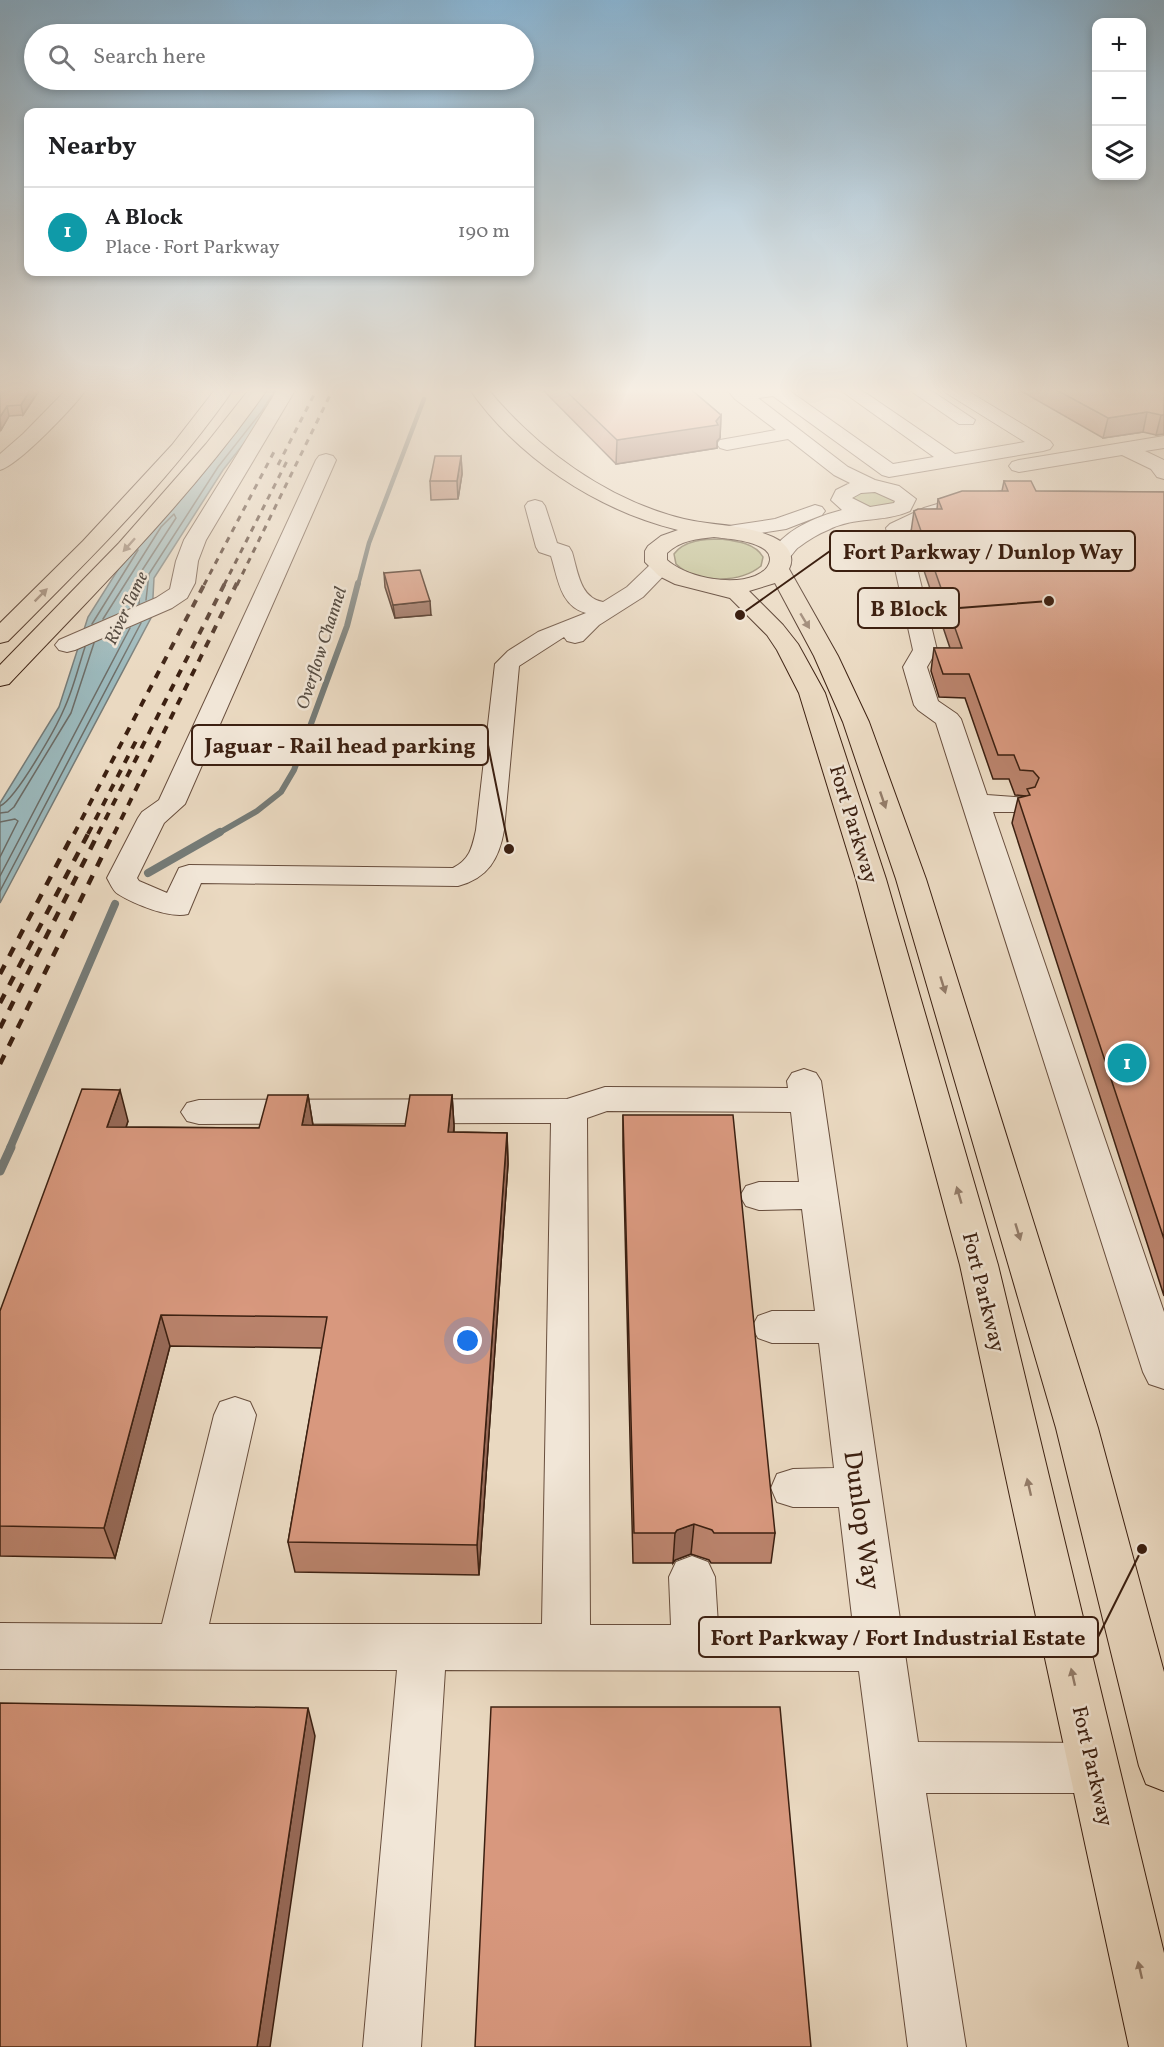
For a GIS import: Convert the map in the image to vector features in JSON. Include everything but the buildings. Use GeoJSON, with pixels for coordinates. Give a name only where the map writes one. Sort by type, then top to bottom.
{"type":"FeatureCollection","features":[{"type":"Feature","properties":{"kind":"main road"},"geometry":{"type":"LineString","coordinates":[[0,636],[91,546],[149,483]]}},
{"type":"Feature","properties":{"kind":"main road"},"geometry":{"type":"LineString","coordinates":[[0,679],[127,548],[183,483]]}},
{"type":"Feature","properties":{"kind":"main road","name":"Fort Parkway"},"geometry":{"type":"LineString","coordinates":[[554,483],[613,521]]}},
{"type":"Feature","properties":{"kind":"main road","name":"Fort Parkway"},"geometry":{"type":"LineString","coordinates":[[585,483],[634,510],[661,519],[759,539],[772,546],[856,722],[911,879],[1077,1428],[1164,1766]]}},
{"type":"Feature","properties":{"kind":"main road","name":"Fort Parkway"},"geometry":{"type":"LineString","coordinates":[[723,532],[699,532],[672,539],[652,552],[671,576],[738,593],[744,598],[789,649],[812,693],[830,746],[874,891],[979,1265],[1158,2047]]}},
{"type":"Feature","properties":{"kind":"main road"},"geometry":{"type":"LineString","coordinates":[[702,584],[753,583],[772,575],[779,562]]}},
{"type":"Feature","properties":{"kind":"street"},"geometry":{"type":"LineString","coordinates":[[67,645],[164,603],[179,593],[184,583],[187,561],[195,540],[230,483]]}},
{"type":"Feature","properties":{"kind":"street"},"geometry":{"type":"LineString","coordinates":[[317,483],[171,804],[152,818],[122,878],[127,887],[177,908],[189,874],[458,877],[475,869],[485,857],[490,830],[507,664],[520,653],[565,626],[599,615],[636,592],[702,584]]}},
{"type":"Feature","properties":{"kind":"street"},"geometry":{"type":"LineString","coordinates":[[841,483],[842,497],[848,506],[869,513]]}},
{"type":"Feature","properties":{"kind":"street"},"geometry":{"type":"LineString","coordinates":[[865,483],[900,494],[906,499],[925,483]]}},
{"type":"Feature","properties":{"kind":"street"},"geometry":{"type":"LineString","coordinates":[[914,483],[921,486]]}},
{"type":"Feature","properties":{"kind":"street"},"geometry":{"type":"LineString","coordinates":[[723,532],[778,525],[842,497],[854,488],[921,486],[939,483]]}},
{"type":"Feature","properties":{"kind":"street"},"geometry":{"type":"LineString","coordinates":[[779,562],[782,550],[791,542],[846,515],[892,512],[921,486]]}},
{"type":"Feature","properties":{"kind":"street"},"geometry":{"type":"LineString","coordinates":[[982,497],[931,512],[897,528],[925,650],[915,667],[927,705],[948,719],[1164,1372]]}},
{"type":"Feature","properties":{"kind":"street"},"geometry":{"type":"LineString","coordinates":[[535,506],[547,547],[561,552],[574,595],[599,615]]}},
{"type":"Feature","properties":{"kind":"street"},"geometry":{"type":"LineString","coordinates":[[636,592],[652,552]]}},
{"type":"Feature","properties":{"kind":"street"},"geometry":{"type":"LineString","coordinates":[[976,803],[1018,804]]}},
{"type":"Feature","properties":{"kind":"street","name":"Dunlop Way"},"geometry":{"type":"LineString","coordinates":[[199,1112],[569,1111],[605,1099],[739,1100],[806,1091],[880,1648],[937,2047]]}},
{"type":"Feature","properties":{"kind":"street"},"geometry":{"type":"LineString","coordinates":[[566,1647],[569,1111]]}},
{"type":"Feature","properties":{"kind":"street"},"geometry":{"type":"LineString","coordinates":[[759,1196],[819,1194]]}},
{"type":"Feature","properties":{"kind":"street"},"geometry":{"type":"LineString","coordinates":[[772,1327],[837,1327]]}},
{"type":"Feature","properties":{"kind":"street"},"geometry":{"type":"LineString","coordinates":[[180,1646],[235,1415]]}},
{"type":"Feature","properties":{"kind":"street"},"geometry":{"type":"LineString","coordinates":[[794,1488],[859,1487]]}},
{"type":"Feature","properties":{"kind":"street"},"geometry":{"type":"LineString","coordinates":[[692,1576],[696,1646]]}},
{"type":"Feature","properties":{"kind":"street"},"geometry":{"type":"LineString","coordinates":[[0,1646],[880,1648]]}},
{"type":"Feature","properties":{"kind":"street"},"geometry":{"type":"LineString","coordinates":[[392,2047],[423,1647]]}},
{"type":"Feature","properties":{"kind":"street"},"geometry":{"type":"LineString","coordinates":[[897,1767],[1093,1768]]}},
{"type":"Feature","properties":{"kind":"green space"},"geometry":{"type":"Polygon","coordinates":[[[865,491],[885,493],[897,503],[870,509],[851,500],[852,497],[865,491]]]}},
{"type":"Feature","properties":{"kind":"green space"},"geometry":{"type":"Polygon","coordinates":[[[721,539],[745,544],[760,552],[763,557],[761,566],[741,576],[718,579],[695,575],[676,564],[674,554],[683,546],[702,540],[721,539]]]}},
{"type":"Feature","properties":{"kind":"water","name":"River Tame"},"geometry":{"type":"Polygon","coordinates":[[[180,483],[215,483],[154,578],[152,616],[0,903],[0,803],[59,707],[88,617],[150,519],[180,483]]]}},
{"type":"Feature","properties":{"kind":"waterway","name":"Overflow Channel"},"geometry":{"type":"LineString","coordinates":[[358,585],[369,543],[392,483]]}},
{"type":"Feature","properties":{"kind":"waterway","name":"Overflow Channel"},"geometry":{"type":"LineString","coordinates":[[217,834],[257,811],[281,792],[294,770],[347,626],[358,583]]}},
{"type":"Feature","properties":{"kind":"waterway","name":"Overflow Channel"},"geometry":{"type":"LineString","coordinates":[[148,873],[220,832]]}},
{"type":"Feature","properties":{"kind":"waterway","name":"Overflow Channel"},"geometry":{"type":"LineString","coordinates":[[10,1148],[115,904]]}},
{"type":"Feature","properties":{"kind":"waterway","name":"Overflow Channel"},"geometry":{"type":"LineString","coordinates":[[0,1171],[11,1147]]}},
{"type":"Feature","properties":{"kind":"railway"},"geometry":{"type":"LineString","coordinates":[[204,585],[258,483]]}},
{"type":"Feature","properties":{"kind":"railway"},"geometry":{"type":"LineString","coordinates":[[224,585],[276,483]]}},
{"type":"Feature","properties":{"kind":"railway"},"geometry":{"type":"LineString","coordinates":[[237,585],[287,483]]}},
{"type":"Feature","properties":{"kind":"railway"},"geometry":{"type":"LineString","coordinates":[[74,834],[205,583]]}},
{"type":"Feature","properties":{"kind":"railway"},"geometry":{"type":"LineString","coordinates":[[98,834],[225,583]]}},
{"type":"Feature","properties":{"kind":"railway"},"geometry":{"type":"LineString","coordinates":[[114,834],[237,583]]}},
{"type":"Feature","properties":{"kind":"railway"},"geometry":{"type":"LineString","coordinates":[[88,834],[138,737]]}},
{"type":"Feature","properties":{"kind":"railway"},"geometry":{"type":"LineString","coordinates":[[0,974],[74,832]]}},
{"type":"Feature","properties":{"kind":"railway"},"geometry":{"type":"LineString","coordinates":[[0,1003],[89,832]]}},
{"type":"Feature","properties":{"kind":"railway"},"geometry":{"type":"LineString","coordinates":[[0,1028],[99,832]]}},
{"type":"Feature","properties":{"kind":"railway"},"geometry":{"type":"LineString","coordinates":[[0,1064],[114,832]]}},
{"type":"Feature","properties":{"kind":"place","name":"B Block"},"geometry":{"type":"Point","coordinates":[1049,601]}},
{"type":"Feature","properties":{"kind":"place","name":"Fort Parkway / Dunlop Way"},"geometry":{"type":"Point","coordinates":[740,615]}},
{"type":"Feature","properties":{"kind":"place","name":"Jaguar - Rail head parking"},"geometry":{"type":"Point","coordinates":[509,849]}},
{"type":"Feature","properties":{"kind":"place","name":"A Block"},"geometry":{"type":"Point","coordinates":[1127,1063]}},
{"type":"Feature","properties":{"kind":"place","name":"Fort Parkway / Fort Industrial Estate"},"geometry":{"type":"Point","coordinates":[1142,1549]}}]}
